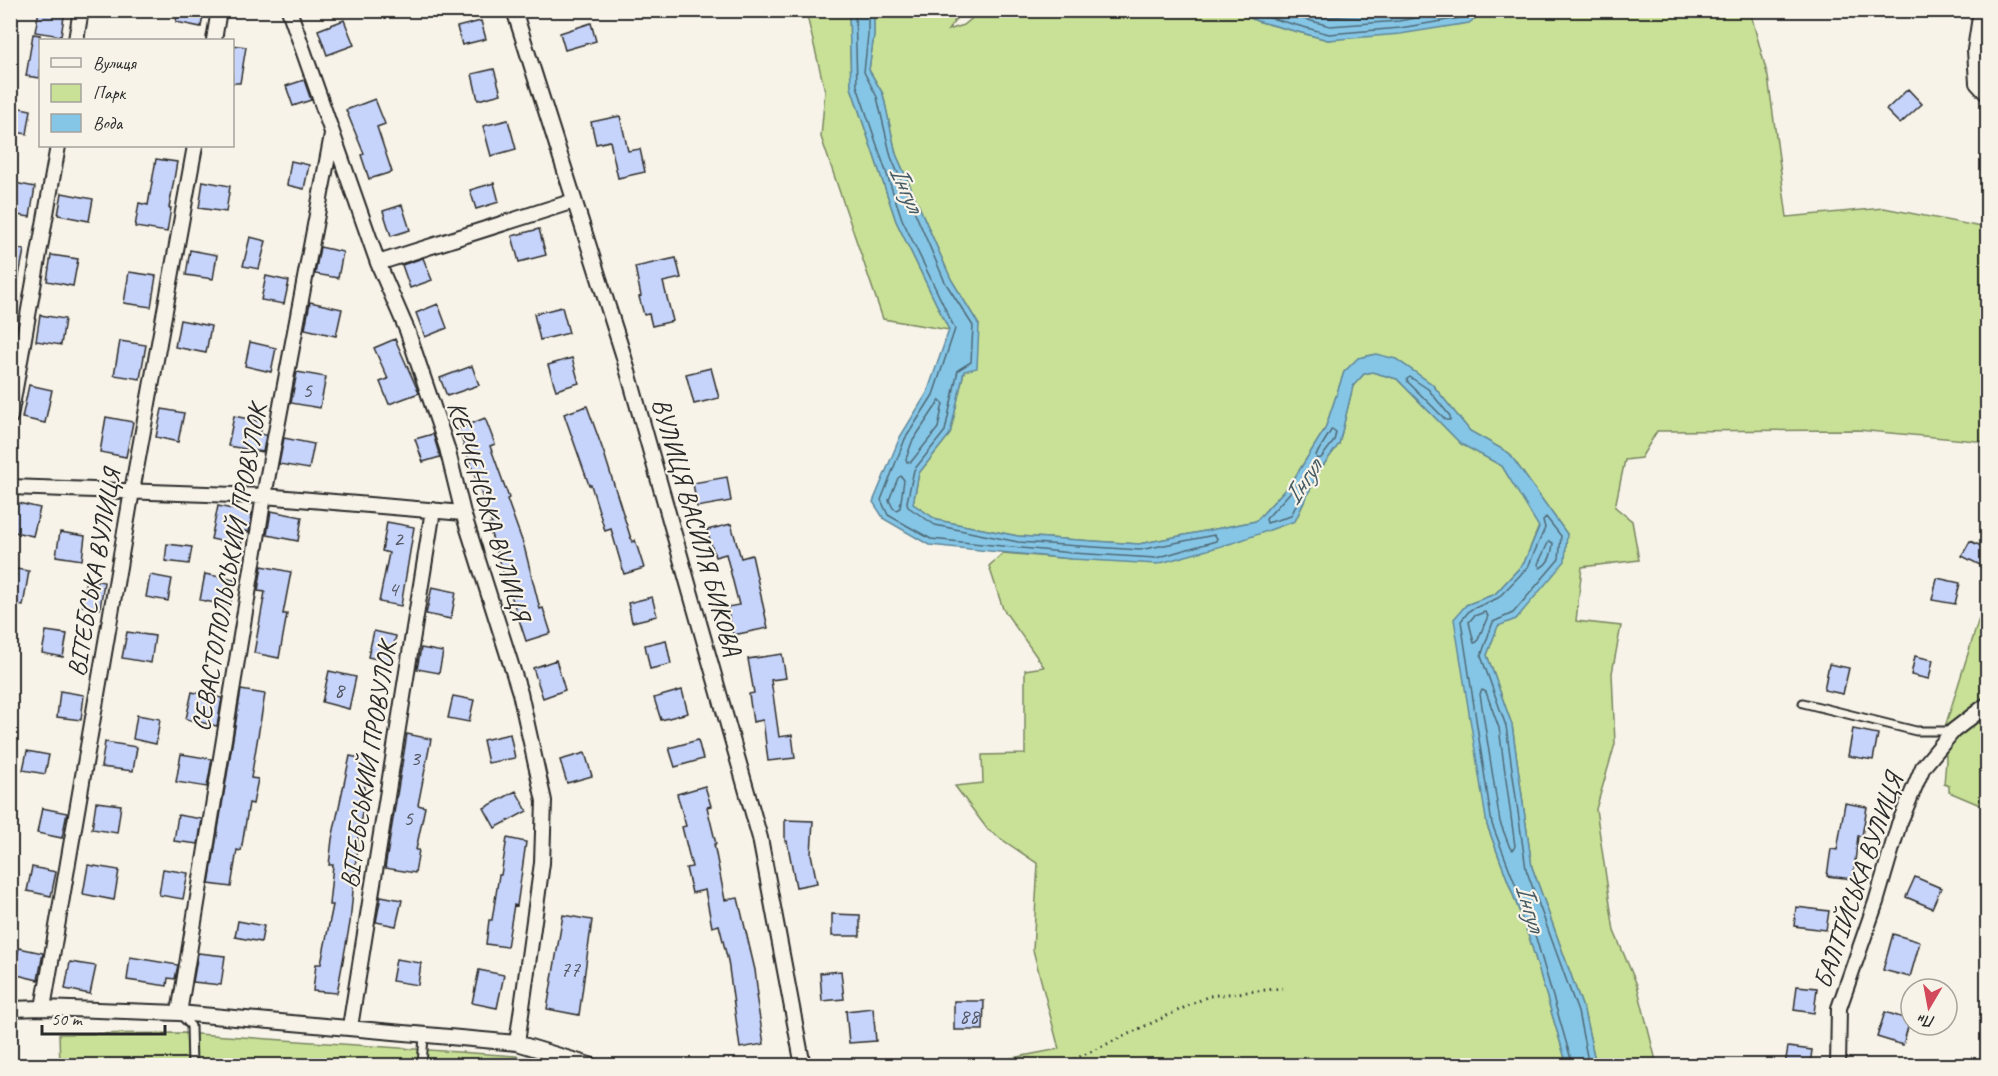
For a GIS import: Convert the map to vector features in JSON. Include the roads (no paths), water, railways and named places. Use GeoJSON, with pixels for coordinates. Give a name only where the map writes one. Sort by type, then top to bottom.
{"type":"FeatureCollection","features":[{"type":"Feature","properties":{"kind":"street"},"geometry":{"type":"LineString","coordinates":[[76,39],[81,10]]}},
{"type":"Feature","properties":{"kind":"street"},"geometry":{"type":"LineString","coordinates":[[214,39],[219,10]]}},
{"type":"Feature","properties":{"kind":"street","name":"КЕРЧЕНСЬКА ВУЛИЦЯ"},"geometry":{"type":"LineString","coordinates":[[289,10],[378,263],[406,330],[447,448],[463,513],[520,693],[544,801],[542,863],[517,1043]]}},
{"type":"Feature","properties":{"kind":"street","name":"ВУЛИЦЯ ВАСИЛЯ БИКОВА"},"geometry":{"type":"LineString","coordinates":[[514,10],[623,354],[760,837],[803,1065]]}},
{"type":"Feature","properties":{"kind":"street"},"geometry":{"type":"LineString","coordinates":[[1981,10],[1975,50],[1977,83],[1988,95]]}},
{"type":"Feature","properties":{"kind":"street","name":"СЕВАСТОПОЛЬСЬКИЙ ПРОВУЛОК"},"geometry":{"type":"LineString","coordinates":[[179,1013],[264,496],[332,133]]}},
{"type":"Feature","properties":{"kind":"street"},"geometry":{"type":"LineString","coordinates":[[10,417],[58,147]]}},
{"type":"Feature","properties":{"kind":"street","name":"ВІТЕБСЬКА ВУЛИЦЯ"},"geometry":{"type":"LineString","coordinates":[[44,1008],[132,490],[195,147]]}},
{"type":"Feature","properties":{"kind":"street"},"geometry":{"type":"LineString","coordinates":[[378,263],[574,201]]}},
{"type":"Feature","properties":{"kind":"street"},"geometry":{"type":"LineString","coordinates":[[10,487],[264,496],[463,513]]}},
{"type":"Feature","properties":{"kind":"street","name":"ВІТЕБСЬКИЙ ПРОВУЛОК"},"geometry":{"type":"LineString","coordinates":[[350,1027],[433,510]]}},
{"type":"Feature","properties":{"kind":"street","name":"БАЛТІЙСЬКА ВУЛИЦЯ"},"geometry":{"type":"LineString","coordinates":[[1838,1065],[1839,1008],[1876,902],[1899,824],[1923,767],[1953,731],[1988,704]]}},
{"type":"Feature","properties":{"kind":"street"},"geometry":{"type":"LineString","coordinates":[[10,1009],[44,1008],[179,1013],[517,1043],[593,1065]]}},
{"type":"Feature","properties":{"kind":"lane"},"geometry":{"type":"LineString","coordinates":[[1803,702],[1916,731],[1953,731]]}},
{"type":"Feature","properties":{"kind":"lane"},"geometry":{"type":"LineString","coordinates":[[179,1013],[191,1026],[192,1065]]}},
{"type":"Feature","properties":{"kind":"lane"},"geometry":{"type":"LineString","coordinates":[[422,1065],[424,1035]]}},
{"type":"Feature","properties":{"kind":"water","name":"Інгул"},"geometry":{"type":"Polygon","coordinates":[[[849,11],[874,11],[874,35],[869,70],[883,94],[896,154],[951,279],[979,325],[977,368],[964,371],[950,434],[919,473],[913,504],[937,520],[1018,536],[1139,544],[1256,521],[1292,482],[1325,429],[1344,372],[1358,358],[1376,354],[1396,359],[1432,384],[1470,431],[1509,453],[1567,534],[1565,561],[1516,619],[1498,626],[1487,655],[1512,725],[1532,867],[1584,1011],[1596,1065],[1567,1065],[1530,940],[1487,825],[1454,619],[1466,605],[1495,594],[1524,563],[1539,527],[1502,466],[1461,444],[1397,379],[1372,372],[1364,374],[1353,386],[1339,444],[1319,471],[1295,521],[1236,542],[1157,564],[1072,559],[929,545],[884,519],[873,502],[900,437],[927,393],[949,330],[896,221],[851,87],[849,11]]]}},
{"type":"Feature","properties":{"kind":"water"},"geometry":{"type":"Polygon","coordinates":[[[1235,11],[1485,11],[1469,23],[1400,34],[1328,40],[1257,21],[1235,11]]]}}]}
